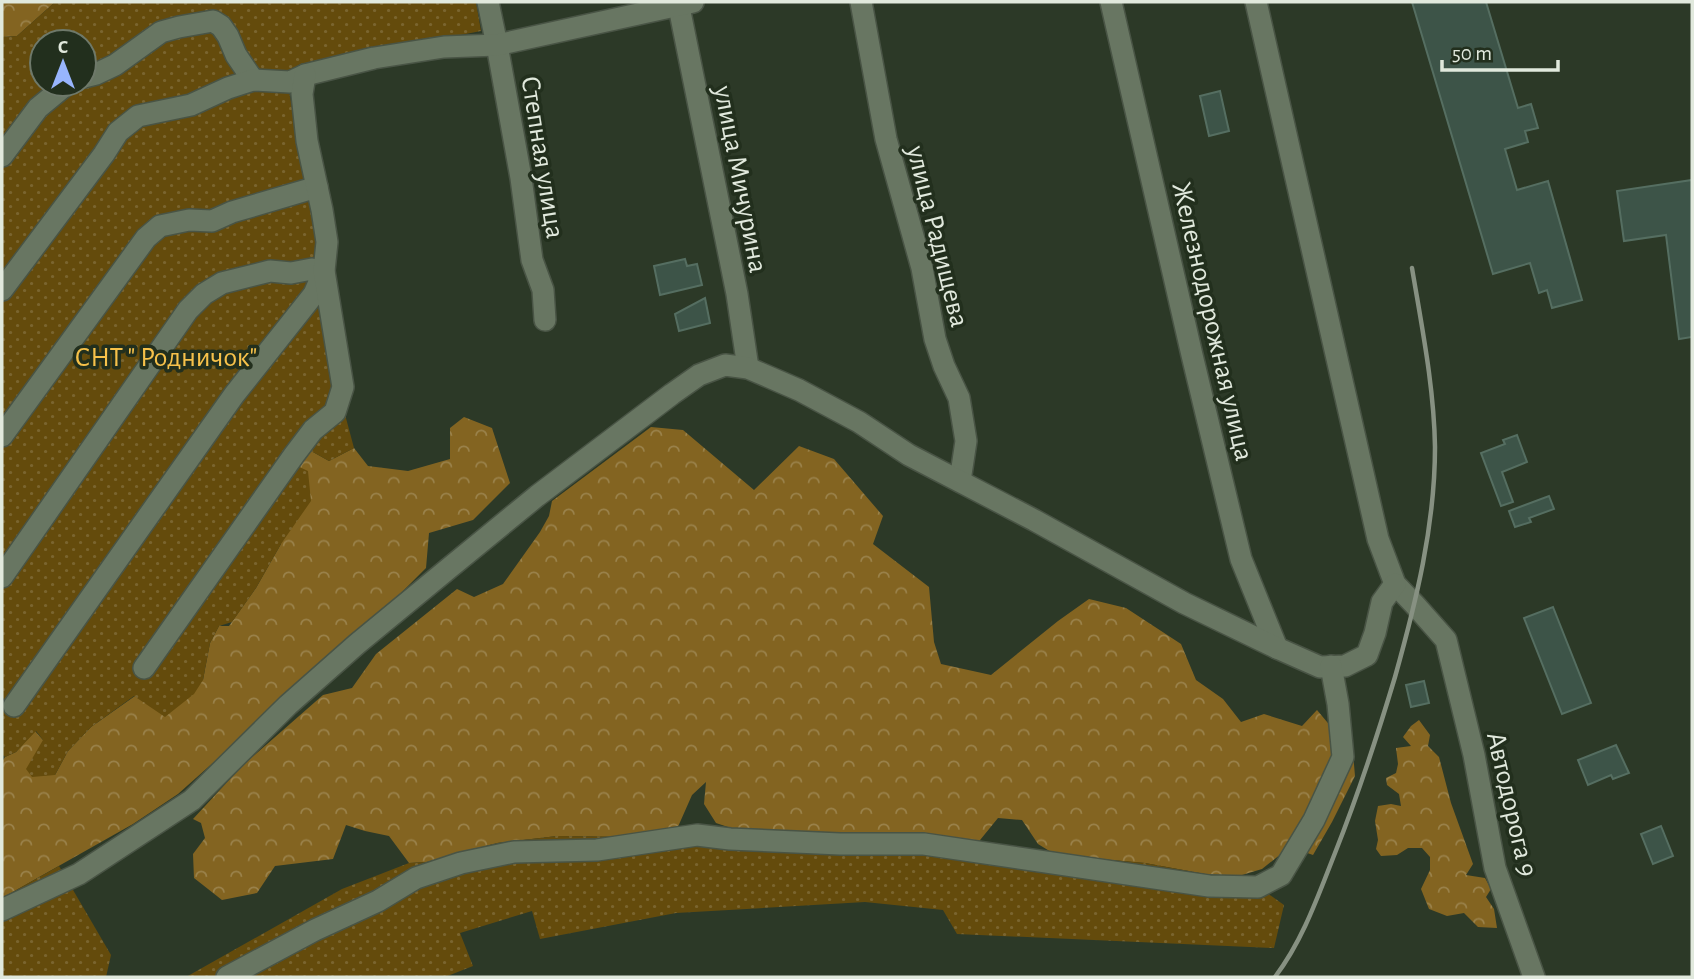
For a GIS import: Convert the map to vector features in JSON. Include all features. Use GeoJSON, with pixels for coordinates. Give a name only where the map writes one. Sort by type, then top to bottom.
{"type":"FeatureCollection","features":[{"type":"Feature","properties":{"kind":"street","name":"Степная улица"},"geometry":{"type":"LineString","coordinates":[[488,2],[521,178],[532,260],[543,289],[545,320]]}},
{"type":"Feature","properties":{"kind":"street","name":"улица Радищева"},"geometry":{"type":"LineString","coordinates":[[862,2],[887,139],[922,268],[935,340],[943,366],[959,398],[966,441],[960,481]]}},
{"type":"Feature","properties":{"kind":"street","name":"Железнодорожная улица"},"geometry":{"type":"LineString","coordinates":[[1111,2],[1241,559],[1277,648]]}},
{"type":"Feature","properties":{"kind":"street"},"geometry":{"type":"LineString","coordinates":[[2,910],[79,874],[192,800],[288,705],[357,644],[537,496],[671,394],[699,376],[725,365],[748,368],[799,390],[859,422],[909,455],[1184,603],[1277,648],[1320,667],[1345,666],[1367,655],[1382,602],[1395,584],[1378,539],[1256,2]]}},
{"type":"Feature","properties":{"kind":"street"},"geometry":{"type":"LineString","coordinates":[[2,290],[118,132],[138,116],[191,106],[228,88],[253,80],[290,82],[304,75],[374,58],[444,47],[497,45],[683,3]]}},
{"type":"Feature","properties":{"kind":"street","name":"улица Мичурина"},"geometry":{"type":"LineString","coordinates":[[683,3],[737,294],[748,368]]}},
{"type":"Feature","properties":{"kind":"street"},"geometry":{"type":"LineString","coordinates":[[98,73],[115,65],[161,32],[189,25],[211,12],[253,80]]}},
{"type":"Feature","properties":{"kind":"street"},"geometry":{"type":"LineString","coordinates":[[144,668],[294,455],[313,430],[335,412],[343,387],[324,271],[327,242],[307,141],[302,94],[304,75]]}},
{"type":"Feature","properties":{"kind":"street"},"geometry":{"type":"LineString","coordinates":[[2,156],[38,108],[50,98]]}},
{"type":"Feature","properties":{"kind":"street"},"geometry":{"type":"LineString","coordinates":[[2,436],[146,237],[160,226],[189,220],[212,221],[232,212],[317,187]]}},
{"type":"Feature","properties":{"kind":"street"},"geometry":{"type":"LineString","coordinates":[[2,577],[188,310],[204,294],[222,283],[270,271],[324,271]]}},
{"type":"Feature","properties":{"kind":"street"},"geometry":{"type":"LineString","coordinates":[[14,706],[234,395],[314,294],[324,271]]}},
{"type":"Feature","properties":{"kind":"street","name":"Автодорога 9"},"geometry":{"type":"LineString","coordinates":[[1395,584],[1446,640],[1474,755],[1495,868],[1529,976]]}},
{"type":"Feature","properties":{"kind":"street"},"geometry":{"type":"LineString","coordinates":[[228,977],[315,930],[378,901],[416,878],[461,863],[514,852],[597,850],[697,835],[840,845],[924,844],[1209,886],[1258,887],[1281,875],[1314,820],[1343,757],[1331,666]]}},
{"type":"Feature","properties":{"kind":"green space"},"geometry":{"type":"Polygon","coordinates":[[[2,2],[55,2],[17,36],[2,37],[2,2]]]}},
{"type":"Feature","properties":{"kind":"green space","name":"СНТ \" Родничок\""},"geometry":{"type":"Polygon","coordinates":[[[55,2],[476,2],[481,31],[293,68],[287,83],[316,219],[336,381],[354,448],[329,461],[304,447],[293,464],[308,471],[311,501],[232,622],[219,626],[210,643],[203,680],[194,694],[165,717],[134,696],[91,727],[68,751],[55,775],[32,777],[26,769],[43,740],[36,731],[16,752],[5,757],[2,754],[2,708],[6,702],[2,696],[2,37],[17,36],[55,2]]]}},
{"type":"Feature","properties":{"kind":"green space"},"geometry":{"type":"Polygon","coordinates":[[[464,417],[492,428],[510,483],[473,520],[429,533],[426,568],[382,612],[178,794],[133,824],[2,898],[2,762],[5,757],[16,752],[35,731],[43,740],[55,775],[68,751],[91,727],[135,696],[203,680],[210,643],[219,626],[229,626],[256,588],[281,544],[293,464],[304,447],[329,461],[354,448],[368,466],[408,471],[450,459],[450,428],[464,417]]]}},
{"type":"Feature","properties":{"kind":"green space"},"geometry":{"type":"Polygon","coordinates":[[[651,427],[683,430],[754,490],[799,446],[834,459],[883,516],[873,544],[929,587],[934,642],[941,664],[991,675],[1089,599],[1126,608],[1181,644],[1196,680],[1223,699],[1241,722],[1264,714],[1302,726],[1317,710],[1353,753],[1355,776],[1313,855],[1296,849],[1281,854],[1262,869],[1242,875],[1216,876],[1145,863],[1056,855],[1038,844],[1022,820],[998,818],[976,845],[749,834],[716,823],[704,804],[706,782],[692,795],[677,829],[630,837],[557,836],[497,843],[427,862],[409,863],[389,836],[346,825],[333,859],[275,866],[257,893],[222,900],[194,878],[193,854],[205,838],[201,823],[193,819],[243,765],[323,695],[352,688],[376,654],[457,589],[474,597],[503,584],[540,532],[549,516],[552,501],[651,427]]]}},
{"type":"Feature","properties":{"kind":"green space"},"geometry":{"type":"Polygon","coordinates":[[[1419,720],[1430,735],[1428,746],[1439,757],[1451,803],[1473,864],[1466,875],[1485,878],[1491,889],[1486,897],[1494,909],[1497,928],[1478,927],[1464,913],[1447,916],[1429,909],[1421,889],[1430,870],[1430,857],[1422,848],[1408,848],[1397,855],[1381,856],[1376,849],[1378,840],[1375,821],[1378,806],[1401,806],[1399,794],[1387,785],[1386,778],[1396,773],[1396,748],[1411,746],[1403,737],[1419,720]]]}},
{"type":"Feature","properties":{"kind":"green space"},"geometry":{"type":"Polygon","coordinates":[[[557,836],[1056,855],[1145,863],[1216,876],[1242,875],[1284,905],[1274,948],[957,934],[943,910],[865,902],[676,913],[540,939],[532,911],[460,933],[473,966],[445,977],[186,977],[342,889],[409,863],[427,862],[497,843],[557,836]]]}},
{"type":"Feature","properties":{"kind":"green space"},"geometry":{"type":"Polygon","coordinates":[[[59,866],[111,955],[106,977],[2,977],[2,898],[59,866]]]}},
{"type":"Feature","properties":{"kind":"building"},"geometry":{"type":"Polygon","coordinates":[[[1412,2],[1486,2],[1518,108],[1531,104],[1538,128],[1525,131],[1528,142],[1505,149],[1517,190],[1548,181],[1582,300],[1552,308],[1547,290],[1539,293],[1530,263],[1493,274],[1412,2]]]}},
{"type":"Feature","properties":{"kind":"building"},"geometry":{"type":"Polygon","coordinates":[[[1220,91],[1229,131],[1209,136],[1200,96],[1220,91]]]}},
{"type":"Feature","properties":{"kind":"building"},"geometry":{"type":"Polygon","coordinates":[[[1692,180],[1692,337],[1679,339],[1666,235],[1624,241],[1617,191],[1692,180]]]}},
{"type":"Feature","properties":{"kind":"building"},"geometry":{"type":"Polygon","coordinates":[[[685,259],[687,266],[697,264],[702,285],[660,295],[654,266],[685,259]]]}},
{"type":"Feature","properties":{"kind":"building"},"geometry":{"type":"Polygon","coordinates":[[[705,298],[710,323],[679,331],[675,314],[705,298]]]}},
{"type":"Feature","properties":{"kind":"building"},"geometry":{"type":"Polygon","coordinates":[[[1517,435],[1527,462],[1502,472],[1513,502],[1501,506],[1481,453],[1505,444],[1503,440],[1517,435]]]}},
{"type":"Feature","properties":{"kind":"building"},"geometry":{"type":"Polygon","coordinates":[[[1549,496],[1554,509],[1529,518],[1531,522],[1515,527],[1509,511],[1549,496]]]}},
{"type":"Feature","properties":{"kind":"building"},"geometry":{"type":"Polygon","coordinates":[[[1553,607],[1591,703],[1562,714],[1524,618],[1553,607]]]}},
{"type":"Feature","properties":{"kind":"building"},"geometry":{"type":"Polygon","coordinates":[[[1424,681],[1429,703],[1411,707],[1406,685],[1424,681]]]}},
{"type":"Feature","properties":{"kind":"building"},"geometry":{"type":"Polygon","coordinates":[[[1616,745],[1629,773],[1613,779],[1611,775],[1588,785],[1578,760],[1616,745]]]}},
{"type":"Feature","properties":{"kind":"building"},"geometry":{"type":"Polygon","coordinates":[[[1661,826],[1673,856],[1653,864],[1641,834],[1661,826]]]}},
{"type":"Feature","properties":{"kind":"railway"},"geometry":{"type":"LineString","coordinates":[[1275,977],[1294,948],[1309,917],[1352,809],[1395,677],[1423,564],[1432,506],[1435,447],[1430,380],[1412,268]]}}]}
